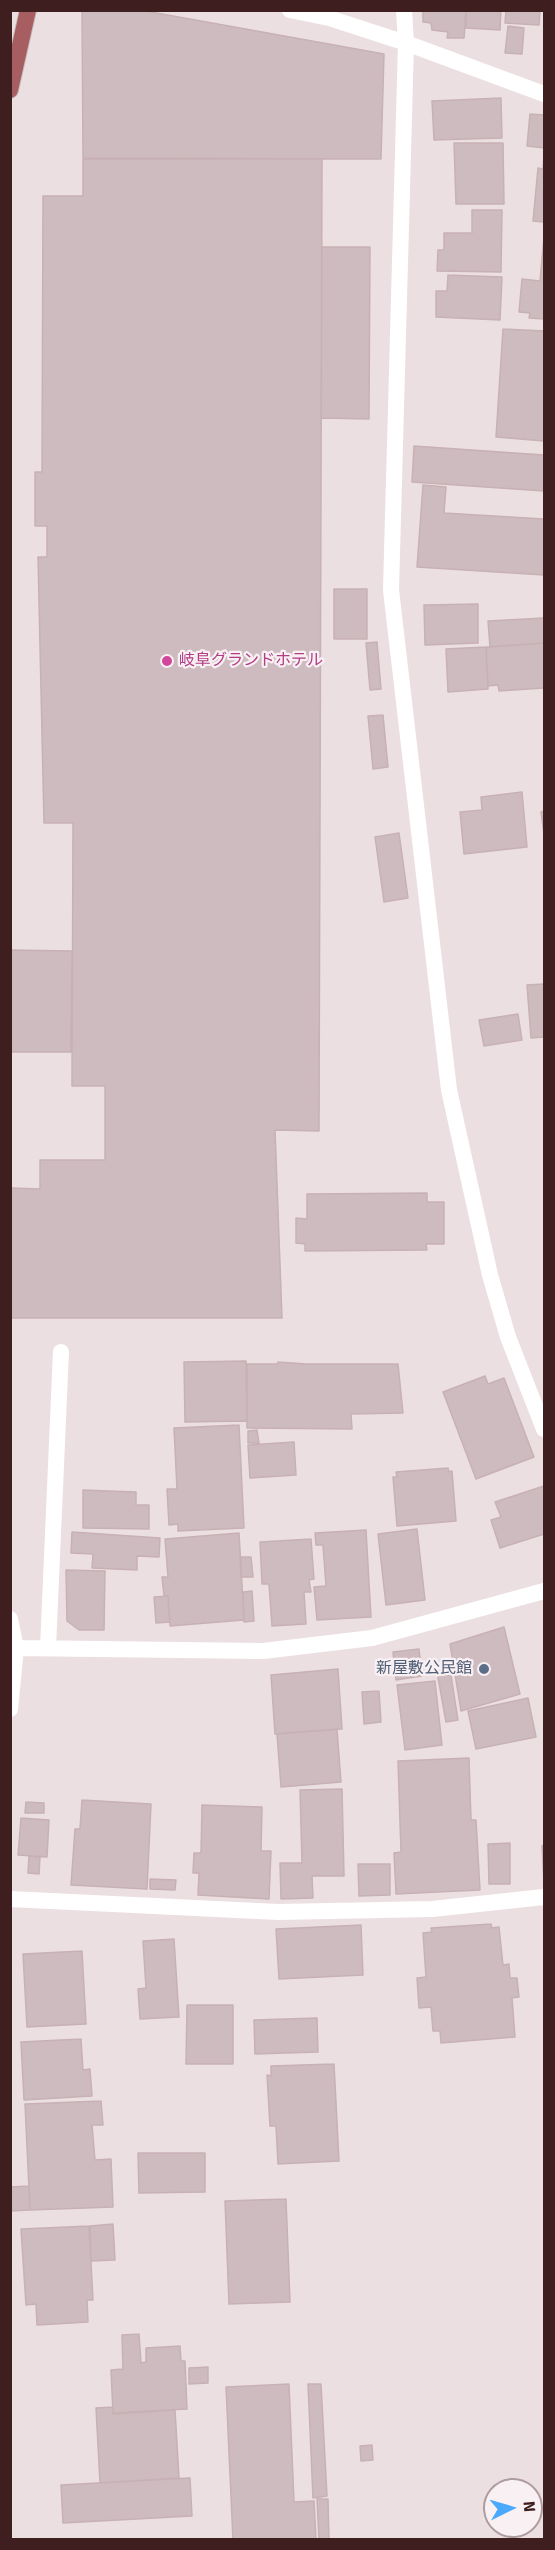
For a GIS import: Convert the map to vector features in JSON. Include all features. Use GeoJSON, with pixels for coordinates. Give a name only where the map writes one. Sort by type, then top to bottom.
{"type":"FeatureCollection","features":[{"type":"Feature","properties":{"kind":"main road"},"geometry":{"type":"LineString","coordinates":[[10,90],[28,10]]}},
{"type":"Feature","properties":{"kind":"street"},"geometry":{"type":"LineString","coordinates":[[290,10],[329,18],[406,43],[544,94]]}},
{"type":"Feature","properties":{"kind":"street"},"geometry":{"type":"LineString","coordinates":[[404,10],[406,43],[392,590],[449,1090],[490,1275],[505,1327],[544,1429]]}},
{"type":"Feature","properties":{"kind":"street"},"geometry":{"type":"LineString","coordinates":[[48,1647],[62,1352]]}},
{"type":"Feature","properties":{"kind":"street"},"geometry":{"type":"LineString","coordinates":[[16,1648],[274,1650],[372,1638],[544,1591]]}},
{"type":"Feature","properties":{"kind":"street"},"geometry":{"type":"LineString","coordinates":[[10,1619],[16,1648],[10,1709]]}},
{"type":"Feature","properties":{"kind":"street"},"geometry":{"type":"LineString","coordinates":[[10,1899],[278,1912],[432,1909],[544,1897]]}},
{"type":"Feature","properties":{"kind":"building"},"geometry":{"type":"Polygon","coordinates":[[[82,10],[140,10],[384,54],[381,159],[83,158],[82,10]]]}},
{"type":"Feature","properties":{"kind":"building"},"geometry":{"type":"Polygon","coordinates":[[[423,10],[466,10],[464,38],[447,38],[448,32],[432,30],[431,23],[423,22],[423,10]]]}},
{"type":"Feature","properties":{"kind":"building"},"geometry":{"type":"Polygon","coordinates":[[[466,10],[501,10],[500,30],[466,28],[466,10]]]}},
{"type":"Feature","properties":{"kind":"building"},"geometry":{"type":"Polygon","coordinates":[[[506,10],[540,10],[539,25],[505,23],[506,10]]]}},
{"type":"Feature","properties":{"kind":"building"},"geometry":{"type":"Polygon","coordinates":[[[508,26],[524,28],[522,54],[505,53],[508,26]]]}},
{"type":"Feature","properties":{"kind":"building"},"geometry":{"type":"Polygon","coordinates":[[[501,98],[502,138],[434,140],[432,101],[501,98]]]}},
{"type":"Feature","properties":{"kind":"building"},"geometry":{"type":"Polygon","coordinates":[[[530,114],[544,115],[544,148],[527,146],[530,114]]]}},
{"type":"Feature","properties":{"kind":"building"},"geometry":{"type":"Polygon","coordinates":[[[454,143],[503,143],[504,204],[456,204],[454,143]]]}},
{"type":"Feature","properties":{"kind":"building"},"geometry":{"type":"Polygon","coordinates":[[[544,155],[544,222],[533,221],[538,168],[543,169],[544,155]]]}},
{"type":"Feature","properties":{"kind":"building"},"geometry":{"type":"Polygon","coordinates":[[[83,159],[322,159],[319,1131],[275,1130],[282,1318],[10,1318],[10,1188],[40,1189],[40,1160],[105,1160],[105,1086],[72,1086],[73,823],[44,823],[38,557],[47,557],[47,526],[35,526],[35,472],[42,472],[43,196],[83,196],[83,159]]]}},
{"type":"Feature","properties":{"kind":"building"},"geometry":{"type":"Polygon","coordinates":[[[472,210],[502,210],[501,272],[437,271],[438,250],[444,250],[444,233],[472,233],[472,210]]]}},
{"type":"Feature","properties":{"kind":"building"},"geometry":{"type":"Polygon","coordinates":[[[544,237],[544,319],[529,318],[530,313],[519,312],[522,279],[540,281],[544,237]]]}},
{"type":"Feature","properties":{"kind":"building"},"geometry":{"type":"Polygon","coordinates":[[[322,247],[370,247],[369,419],[321,418],[322,247]]]}},
{"type":"Feature","properties":{"kind":"building"},"geometry":{"type":"Polygon","coordinates":[[[448,275],[502,277],[500,320],[436,317],[436,291],[447,291],[448,275]]]}},
{"type":"Feature","properties":{"kind":"building"},"geometry":{"type":"Polygon","coordinates":[[[503,329],[544,331],[544,441],[496,437],[503,329]]]}},
{"type":"Feature","properties":{"kind":"building"},"geometry":{"type":"Polygon","coordinates":[[[414,446],[544,455],[544,491],[412,482],[414,446]]]}},
{"type":"Feature","properties":{"kind":"building"},"geometry":{"type":"Polygon","coordinates":[[[423,485],[446,487],[444,513],[544,519],[544,575],[417,567],[423,485]]]}},
{"type":"Feature","properties":{"kind":"building"},"geometry":{"type":"Polygon","coordinates":[[[334,589],[367,589],[367,639],[334,639],[334,589]]]}},
{"type":"Feature","properties":{"kind":"building"},"geometry":{"type":"Polygon","coordinates":[[[478,604],[478,643],[425,645],[424,605],[478,604]]]}},
{"type":"Feature","properties":{"kind":"building"},"geometry":{"type":"Polygon","coordinates":[[[544,618],[544,643],[490,647],[488,621],[544,618]]]}},
{"type":"Feature","properties":{"kind":"building"},"geometry":{"type":"Polygon","coordinates":[[[377,642],[381,689],[370,690],[366,643],[377,642]]]}},
{"type":"Feature","properties":{"kind":"building"},"geometry":{"type":"Polygon","coordinates":[[[544,643],[544,688],[499,691],[498,685],[488,686],[486,647],[544,643]]]}},
{"type":"Feature","properties":{"kind":"building"},"geometry":{"type":"Polygon","coordinates":[[[486,647],[488,689],[448,692],[446,649],[486,647]]]}},
{"type":"Feature","properties":{"kind":"building"},"geometry":{"type":"Polygon","coordinates":[[[383,715],[388,767],[373,769],[368,716],[383,715]]]}},
{"type":"Feature","properties":{"kind":"building"},"geometry":{"type":"Polygon","coordinates":[[[522,792],[527,847],[464,854],[460,812],[482,810],[481,797],[522,792]]]}},
{"type":"Feature","properties":{"kind":"building"},"geometry":{"type":"Polygon","coordinates":[[[544,811],[544,834],[541,812],[544,811]]]}},
{"type":"Feature","properties":{"kind":"building"},"geometry":{"type":"Polygon","coordinates":[[[399,833],[408,898],[384,902],[375,837],[399,833]]]}},
{"type":"Feature","properties":{"kind":"building"},"geometry":{"type":"Polygon","coordinates":[[[10,950],[72,951],[71,1052],[10,1052],[10,950]]]}},
{"type":"Feature","properties":{"kind":"building"},"geometry":{"type":"Polygon","coordinates":[[[544,984],[544,1037],[531,1038],[527,985],[544,984]]]}},
{"type":"Feature","properties":{"kind":"building"},"geometry":{"type":"Polygon","coordinates":[[[518,1014],[522,1040],[484,1046],[479,1020],[518,1014]]]}},
{"type":"Feature","properties":{"kind":"building"},"geometry":{"type":"Polygon","coordinates":[[[427,1193],[427,1202],[444,1202],[444,1244],[426,1244],[427,1250],[305,1251],[305,1244],[296,1243],[296,1218],[307,1219],[307,1194],[427,1193]]]}},
{"type":"Feature","properties":{"kind":"building"},"geometry":{"type":"Polygon","coordinates":[[[246,1361],[247,1421],[185,1422],[184,1362],[246,1361]]]}},
{"type":"Feature","properties":{"kind":"building"},"geometry":{"type":"Polygon","coordinates":[[[278,1362],[398,1364],[403,1413],[351,1414],[352,1429],[247,1428],[247,1364],[277,1364],[278,1362]]]}},
{"type":"Feature","properties":{"kind":"building"},"geometry":{"type":"Polygon","coordinates":[[[485,1376],[488,1384],[504,1378],[534,1457],[476,1479],[443,1392],[485,1376]]]}},
{"type":"Feature","properties":{"kind":"building"},"geometry":{"type":"Polygon","coordinates":[[[239,1425],[244,1528],[178,1531],[178,1524],[169,1525],[167,1489],[177,1489],[174,1428],[239,1425]]]}},
{"type":"Feature","properties":{"kind":"building"},"geometry":{"type":"Polygon","coordinates":[[[257,1430],[259,1443],[248,1443],[248,1431],[257,1430]]]}},
{"type":"Feature","properties":{"kind":"building"},"geometry":{"type":"Polygon","coordinates":[[[294,1442],[296,1475],[250,1478],[248,1445],[294,1442]]]}},
{"type":"Feature","properties":{"kind":"building"},"geometry":{"type":"Polygon","coordinates":[[[448,1468],[449,1472],[452,1471],[456,1521],[397,1526],[393,1477],[397,1477],[396,1472],[448,1468]]]}},
{"type":"Feature","properties":{"kind":"building"},"geometry":{"type":"Polygon","coordinates":[[[544,1486],[544,1534],[500,1548],[491,1520],[501,1517],[495,1502],[544,1486]]]}},
{"type":"Feature","properties":{"kind":"building"},"geometry":{"type":"Polygon","coordinates":[[[83,1490],[136,1492],[136,1505],[149,1505],[149,1529],[83,1528],[83,1490]]]}},
{"type":"Feature","properties":{"kind":"building"},"geometry":{"type":"Polygon","coordinates":[[[417,1529],[425,1600],[386,1605],[378,1534],[417,1529]]]}},
{"type":"Feature","properties":{"kind":"building"},"geometry":{"type":"Polygon","coordinates":[[[366,1530],[371,1617],[317,1620],[314,1587],[326,1586],[323,1545],[316,1545],[315,1533],[366,1530]]]}},
{"type":"Feature","properties":{"kind":"building"},"geometry":{"type":"Polygon","coordinates":[[[72,1532],[160,1538],[159,1557],[137,1556],[137,1570],[92,1568],[93,1554],[71,1553],[72,1532]]]}},
{"type":"Feature","properties":{"kind":"building"},"geometry":{"type":"Polygon","coordinates":[[[239,1533],[244,1620],[170,1626],[168,1596],[164,1596],[162,1577],[168,1577],[165,1539],[239,1533]]]}},
{"type":"Feature","properties":{"kind":"building"},"geometry":{"type":"Polygon","coordinates":[[[311,1539],[314,1579],[309,1580],[311,1592],[304,1592],[306,1624],[272,1626],[269,1584],[262,1584],[260,1542],[311,1539]]]}},
{"type":"Feature","properties":{"kind":"building"},"geometry":{"type":"Polygon","coordinates":[[[240,1557],[251,1557],[253,1577],[241,1577],[240,1557]]]}},
{"type":"Feature","properties":{"kind":"building"},"geometry":{"type":"Polygon","coordinates":[[[66,1570],[105,1571],[104,1630],[79,1630],[67,1621],[66,1570]]]}},
{"type":"Feature","properties":{"kind":"building"},"geometry":{"type":"Polygon","coordinates":[[[252,1591],[254,1621],[244,1622],[243,1592],[252,1591]]]}},
{"type":"Feature","properties":{"kind":"building"},"geometry":{"type":"Polygon","coordinates":[[[168,1596],[170,1622],[156,1623],[154,1597],[168,1596]]]}},
{"type":"Feature","properties":{"kind":"building","name":"新屋敷公民館"},"geometry":{"type":"Polygon","coordinates":[[[504,1627],[520,1694],[461,1711],[450,1644],[504,1627]]]}},
{"type":"Feature","properties":{"kind":"building"},"geometry":{"type":"Polygon","coordinates":[[[419,1649],[422,1676],[396,1680],[393,1652],[419,1649]]]}},
{"type":"Feature","properties":{"kind":"building"},"geometry":{"type":"Polygon","coordinates":[[[338,1669],[342,1729],[275,1734],[271,1675],[338,1669]]]}},
{"type":"Feature","properties":{"kind":"building"},"geometry":{"type":"Polygon","coordinates":[[[450,1669],[458,1720],[446,1722],[437,1672],[450,1669]]]}},
{"type":"Feature","properties":{"kind":"building"},"geometry":{"type":"Polygon","coordinates":[[[435,1681],[442,1745],[405,1750],[397,1685],[435,1681]]]}},
{"type":"Feature","properties":{"kind":"building"},"geometry":{"type":"Polygon","coordinates":[[[379,1691],[381,1722],[364,1724],[362,1692],[379,1691]]]}},
{"type":"Feature","properties":{"kind":"building"},"geometry":{"type":"Polygon","coordinates":[[[528,1698],[536,1737],[476,1749],[468,1711],[528,1698]]]}},
{"type":"Feature","properties":{"kind":"building"},"geometry":{"type":"Polygon","coordinates":[[[337,1729],[341,1782],[281,1787],[277,1734],[337,1729]]]}},
{"type":"Feature","properties":{"kind":"building"},"geometry":{"type":"Polygon","coordinates":[[[469,1758],[471,1820],[476,1820],[480,1890],[396,1894],[394,1853],[401,1852],[398,1761],[469,1758]]]}},
{"type":"Feature","properties":{"kind":"building"},"geometry":{"type":"Polygon","coordinates":[[[342,1789],[344,1876],[312,1876],[313,1898],[281,1899],[280,1863],[302,1863],[300,1790],[342,1789]]]}},
{"type":"Feature","properties":{"kind":"building"},"geometry":{"type":"Polygon","coordinates":[[[82,1800],[151,1804],[147,1889],[71,1885],[75,1829],[80,1829],[82,1800]]]}},
{"type":"Feature","properties":{"kind":"building"},"geometry":{"type":"Polygon","coordinates":[[[26,1802],[44,1803],[44,1813],[25,1813],[26,1802]]]}},
{"type":"Feature","properties":{"kind":"building"},"geometry":{"type":"Polygon","coordinates":[[[202,1805],[262,1807],[261,1851],[271,1851],[269,1899],[198,1895],[199,1873],[193,1873],[194,1853],[201,1853],[202,1805]]]}},
{"type":"Feature","properties":{"kind":"building"},"geometry":{"type":"Polygon","coordinates":[[[21,1818],[49,1820],[47,1857],[18,1855],[21,1818]]]}},
{"type":"Feature","properties":{"kind":"building"},"geometry":{"type":"Polygon","coordinates":[[[510,1843],[510,1884],[489,1884],[488,1844],[510,1843]]]}},
{"type":"Feature","properties":{"kind":"building"},"geometry":{"type":"Polygon","coordinates":[[[544,1845],[544,1882],[542,1846],[544,1845]]]}},
{"type":"Feature","properties":{"kind":"building"},"geometry":{"type":"Polygon","coordinates":[[[29,1856],[40,1857],[39,1874],[28,1873],[29,1856]]]}},
{"type":"Feature","properties":{"kind":"building"},"geometry":{"type":"Polygon","coordinates":[[[358,1864],[390,1864],[390,1895],[359,1896],[358,1864]]]}},
{"type":"Feature","properties":{"kind":"building"},"geometry":{"type":"Polygon","coordinates":[[[150,1879],[176,1880],[175,1890],[150,1889],[150,1879]]]}},
{"type":"Feature","properties":{"kind":"building"},"geometry":{"type":"Polygon","coordinates":[[[491,1924],[492,1928],[499,1927],[503,1965],[509,1964],[510,1978],[517,1978],[519,1997],[512,1998],[515,2037],[441,2043],[440,2031],[433,2031],[431,2007],[419,2008],[417,1978],[426,1977],[423,1933],[432,1932],[431,1928],[491,1924]]]}},
{"type":"Feature","properties":{"kind":"building"},"geometry":{"type":"Polygon","coordinates":[[[361,1925],[363,1975],[279,1979],[276,1929],[361,1925]]]}},
{"type":"Feature","properties":{"kind":"building"},"geometry":{"type":"Polygon","coordinates":[[[174,1939],[179,2017],[140,2019],[138,1989],[146,1988],[143,1941],[174,1939]]]}},
{"type":"Feature","properties":{"kind":"building"},"geometry":{"type":"Polygon","coordinates":[[[82,1951],[86,2024],[27,2027],[23,1954],[82,1951]]]}},
{"type":"Feature","properties":{"kind":"building"},"geometry":{"type":"Polygon","coordinates":[[[187,2005],[233,2005],[233,2064],[186,2064],[187,2005]]]}},
{"type":"Feature","properties":{"kind":"building"},"geometry":{"type":"Polygon","coordinates":[[[317,2018],[318,2052],[255,2054],[254,2020],[317,2018]]]}},
{"type":"Feature","properties":{"kind":"building"},"geometry":{"type":"Polygon","coordinates":[[[81,2039],[83,2070],[90,2069],[92,2096],[24,2100],[21,2042],[81,2039]]]}},
{"type":"Feature","properties":{"kind":"building"},"geometry":{"type":"Polygon","coordinates":[[[334,2064],[339,2161],[278,2164],[276,2126],[270,2126],[267,2075],[271,2076],[271,2066],[334,2064]]]}},
{"type":"Feature","properties":{"kind":"building"},"geometry":{"type":"Polygon","coordinates":[[[101,2101],[103,2125],[92,2125],[95,2160],[111,2159],[113,2207],[30,2210],[25,2104],[101,2101]]]}},
{"type":"Feature","properties":{"kind":"building"},"geometry":{"type":"Polygon","coordinates":[[[138,2153],[205,2153],[205,2192],[139,2193],[138,2153]]]}},
{"type":"Feature","properties":{"kind":"building"},"geometry":{"type":"Polygon","coordinates":[[[29,2186],[30,2210],[10,2211],[10,2187],[29,2186]]]}},
{"type":"Feature","properties":{"kind":"building"},"geometry":{"type":"Polygon","coordinates":[[[286,2199],[290,2302],[229,2304],[225,2201],[286,2199]]]}},
{"type":"Feature","properties":{"kind":"building"},"geometry":{"type":"Polygon","coordinates":[[[113,2224],[115,2260],[91,2261],[90,2226],[113,2224]]]}},
{"type":"Feature","properties":{"kind":"building"},"geometry":{"type":"Polygon","coordinates":[[[89,2226],[93,2300],[87,2300],[88,2322],[37,2325],[36,2304],[26,2305],[21,2229],[89,2226]]]}},
{"type":"Feature","properties":{"kind":"building"},"geometry":{"type":"Polygon","coordinates":[[[139,2334],[141,2363],[146,2362],[146,2348],[180,2346],[181,2361],[185,2361],[187,2409],[113,2413],[111,2370],[123,2369],[122,2335],[139,2334]]]}},
{"type":"Feature","properties":{"kind":"building"},"geometry":{"type":"Polygon","coordinates":[[[208,2367],[208,2383],[189,2384],[189,2368],[208,2367]]]}},
{"type":"Feature","properties":{"kind":"building"},"geometry":{"type":"Polygon","coordinates":[[[289,2384],[294,2502],[314,2501],[316,2540],[233,2540],[226,2387],[289,2384]]]}},
{"type":"Feature","properties":{"kind":"building"},"geometry":{"type":"Polygon","coordinates":[[[308,2384],[321,2384],[327,2496],[313,2498],[308,2384]]]}},
{"type":"Feature","properties":{"kind":"building"},"geometry":{"type":"Polygon","coordinates":[[[113,2407],[113,2414],[175,2410],[179,2478],[100,2483],[96,2408],[113,2407]]]}},
{"type":"Feature","properties":{"kind":"building"},"geometry":{"type":"Polygon","coordinates":[[[372,2445],[373,2460],[361,2461],[360,2446],[372,2445]]]}},
{"type":"Feature","properties":{"kind":"building"},"geometry":{"type":"Polygon","coordinates":[[[190,2478],[192,2516],[63,2523],[61,2485],[190,2478]]]}},
{"type":"Feature","properties":{"kind":"building"},"geometry":{"type":"Polygon","coordinates":[[[317,2499],[328,2499],[329,2540],[319,2540],[317,2499]]]}},
{"type":"Feature","properties":{"kind":"place","name":"岐阜グランドホテル"},"geometry":{"type":"Point","coordinates":[167,661]}},
{"type":"Feature","properties":{"kind":"place","name":"新屋敷公民館"},"geometry":{"type":"Point","coordinates":[484,1669]}}]}
